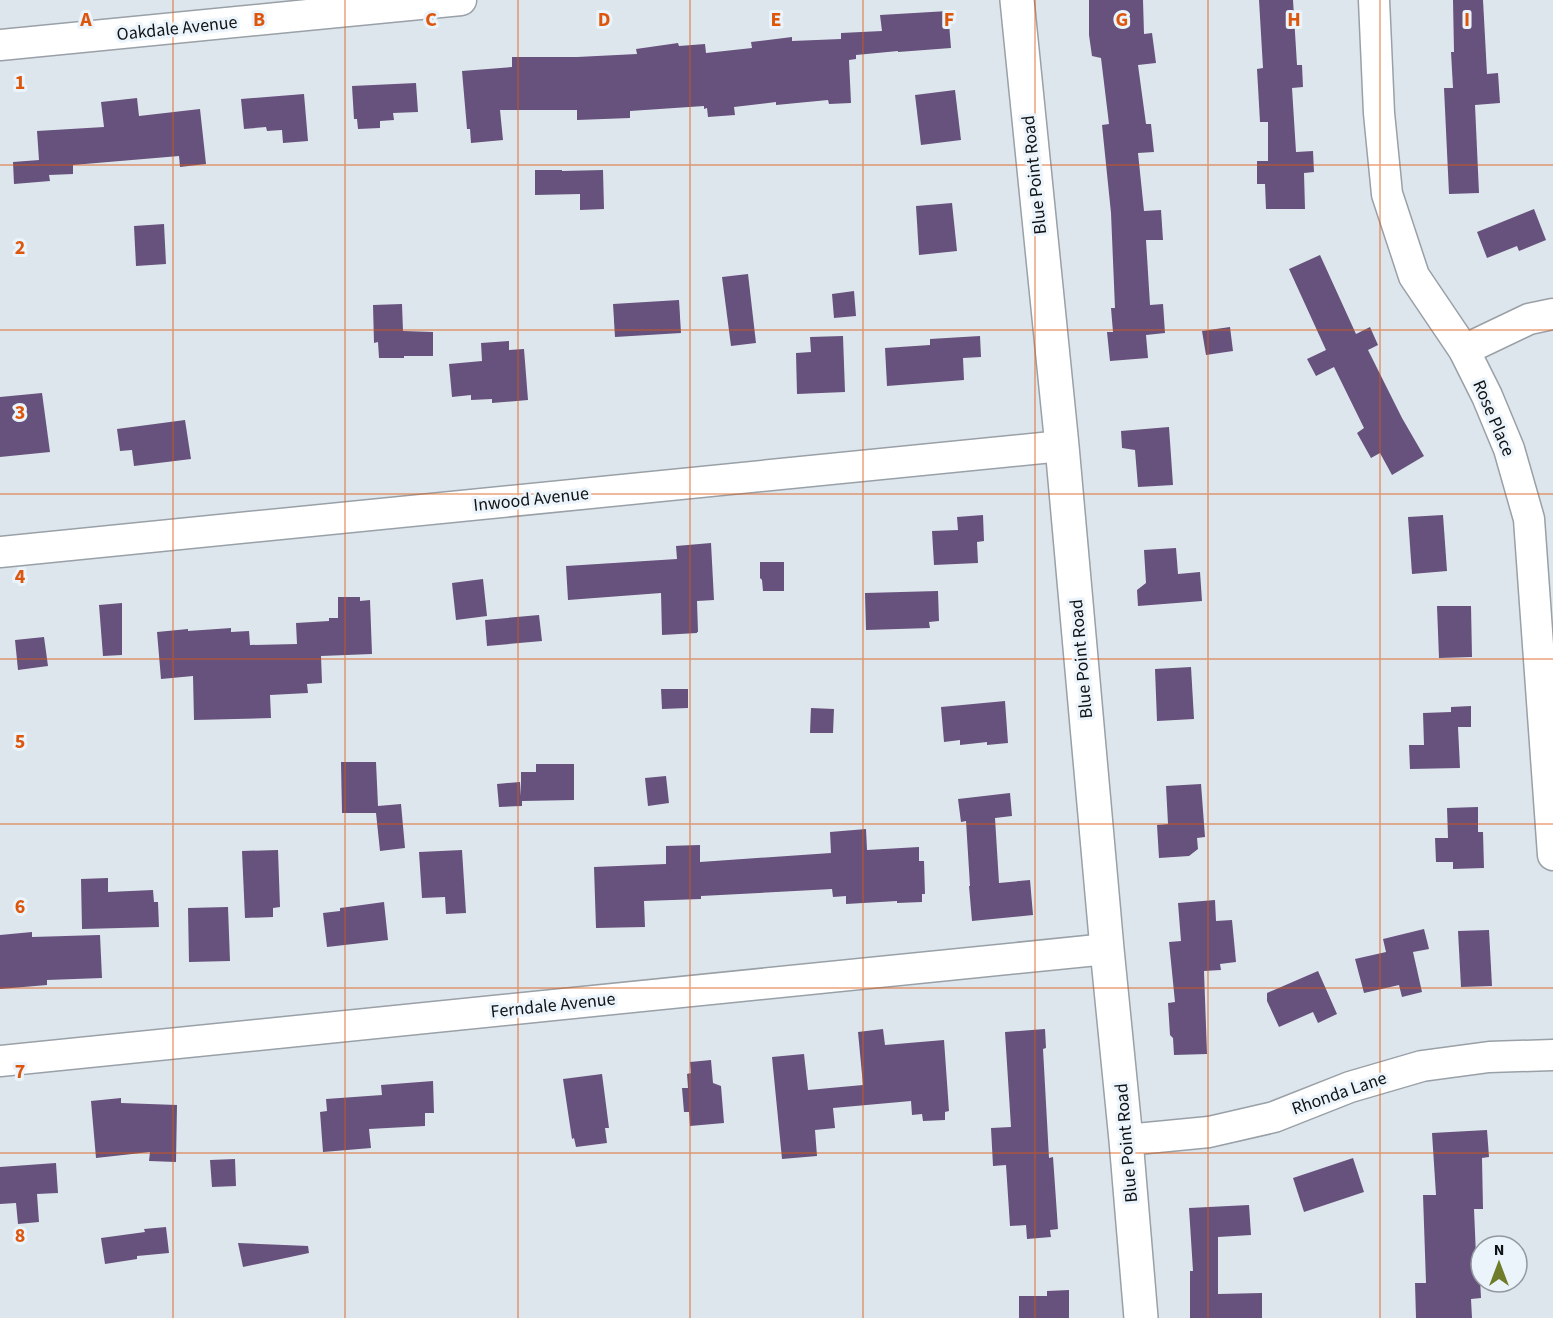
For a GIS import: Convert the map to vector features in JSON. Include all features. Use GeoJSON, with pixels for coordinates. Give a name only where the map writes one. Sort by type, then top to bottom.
{"type":"FeatureCollection","features":[{"type":"Feature","properties":{"kind":"street","name":"Oakdale Avenue"},"geometry":{"type":"LineString","coordinates":[[0,45],[462,0]]}},
{"type":"Feature","properties":{"kind":"street","name":"Blue Point Road"},"geometry":{"type":"LineString","coordinates":[[1017,0],[1062,446],[1141,1318]]}},
{"type":"Feature","properties":{"kind":"street","name":"Rose Place"},"geometry":{"type":"LineString","coordinates":[[1374,0],[1379,113],[1387,194],[1414,276],[1464,350],[1487,396],[1509,449],[1529,519],[1553,855]]}},
{"type":"Feature","properties":{"kind":"street"},"geometry":{"type":"LineString","coordinates":[[1464,350],[1529,319],[1553,314]]}},
{"type":"Feature","properties":{"kind":"street","name":"Inwood Avenue"},"geometry":{"type":"LineString","coordinates":[[0,552],[1062,446]]}},
{"type":"Feature","properties":{"kind":"street","name":"Ferndale Avenue"},"geometry":{"type":"LineString","coordinates":[[0,1060],[1107,949]]}},
{"type":"Feature","properties":{"kind":"street","name":"Rhonda Lane"},"geometry":{"type":"LineString","coordinates":[[1126,1140],[1209,1132],[1274,1117],[1350,1087],[1422,1066],[1489,1057],[1553,1054]]}},
{"type":"Feature","properties":{"kind":"building"},"geometry":{"type":"Polygon","coordinates":[[[1089,0],[1143,0],[1144,34],[1152,33],[1156,63],[1138,65],[1146,124],[1151,124],[1154,152],[1138,153],[1144,211],[1161,210],[1163,240],[1146,240],[1150,305],[1163,304],[1165,333],[1146,335],[1148,358],[1110,361],[1107,332],[1113,332],[1111,308],[1115,308],[1111,213],[1102,125],[1109,124],[1101,58],[1092,56],[1089,35],[1089,0]]]}},
{"type":"Feature","properties":{"kind":"building"},"geometry":{"type":"Polygon","coordinates":[[[1259,0],[1293,0],[1297,65],[1302,65],[1303,87],[1292,88],[1296,152],[1313,151],[1314,172],[1304,173],[1305,209],[1266,209],[1265,184],[1257,184],[1257,161],[1268,161],[1268,122],[1260,122],[1257,69],[1263,68],[1259,0]]]}},
{"type":"Feature","properties":{"kind":"building"},"geometry":{"type":"Polygon","coordinates":[[[1453,0],[1483,0],[1487,74],[1498,73],[1500,103],[1475,105],[1479,193],[1449,194],[1444,88],[1453,88],[1451,52],[1454,52],[1453,0]]]}},
{"type":"Feature","properties":{"kind":"building"},"geometry":{"type":"Polygon","coordinates":[[[948,11],[951,48],[856,55],[856,59],[849,60],[851,103],[829,104],[828,100],[776,105],[776,102],[734,107],[735,115],[708,117],[707,108],[704,109],[704,106],[630,111],[630,118],[577,120],[577,110],[500,110],[503,140],[471,143],[470,129],[467,129],[462,71],[512,67],[512,57],[637,54],[636,49],[678,43],[679,46],[705,44],[706,53],[752,48],[751,42],[792,37],[792,41],[841,39],[841,33],[882,31],[880,15],[948,11]]]}},
{"type":"Feature","properties":{"kind":"building"},"geometry":{"type":"Polygon","coordinates":[[[416,83],[418,112],[393,113],[394,120],[380,121],[380,128],[358,129],[357,119],[354,119],[352,86],[416,83]]]}},
{"type":"Feature","properties":{"kind":"building"},"geometry":{"type":"Polygon","coordinates":[[[955,90],[961,140],[921,145],[915,95],[955,90]]]}},
{"type":"Feature","properties":{"kind":"building"},"geometry":{"type":"Polygon","coordinates":[[[304,94],[308,141],[283,143],[282,130],[267,131],[266,127],[244,129],[241,99],[304,94]]]}},
{"type":"Feature","properties":{"kind":"building"},"geometry":{"type":"Polygon","coordinates":[[[137,98],[139,116],[200,109],[206,164],[180,167],[179,156],[73,165],[73,174],[49,175],[50,181],[14,184],[13,162],[39,160],[37,131],[104,127],[101,102],[137,98]]]}},
{"type":"Feature","properties":{"kind":"building"},"geometry":{"type":"Polygon","coordinates":[[[535,170],[603,170],[604,209],[580,210],[580,194],[535,195],[535,170]]]}},
{"type":"Feature","properties":{"kind":"building"},"geometry":{"type":"Polygon","coordinates":[[[952,203],[957,251],[919,255],[916,206],[952,203]]]}},
{"type":"Feature","properties":{"kind":"building"},"geometry":{"type":"Polygon","coordinates":[[[1534,209],[1546,240],[1519,251],[1517,246],[1487,258],[1477,232],[1534,209]]]}},
{"type":"Feature","properties":{"kind":"building"},"geometry":{"type":"Polygon","coordinates":[[[164,224],[166,264],[136,266],[134,226],[164,224]]]}},
{"type":"Feature","properties":{"kind":"building"},"geometry":{"type":"Polygon","coordinates":[[[1320,255],[1356,334],[1370,327],[1378,345],[1368,350],[1424,456],[1392,475],[1380,453],[1371,458],[1357,433],[1364,428],[1334,367],[1316,376],[1307,359],[1326,350],[1289,269],[1320,255]]]}},
{"type":"Feature","properties":{"kind":"building"},"geometry":{"type":"Polygon","coordinates":[[[748,274],[756,343],[731,346],[722,277],[748,274]]]}},
{"type":"Feature","properties":{"kind":"building"},"geometry":{"type":"Polygon","coordinates":[[[854,291],[856,316],[834,318],[832,294],[854,291]]]}},
{"type":"Feature","properties":{"kind":"building"},"geometry":{"type":"Polygon","coordinates":[[[679,300],[681,333],[615,337],[613,304],[679,300]]]}},
{"type":"Feature","properties":{"kind":"building"},"geometry":{"type":"Polygon","coordinates":[[[402,304],[403,331],[433,332],[433,356],[379,358],[378,342],[374,343],[373,305],[402,304]]]}},
{"type":"Feature","properties":{"kind":"building"},"geometry":{"type":"Polygon","coordinates":[[[1230,327],[1233,351],[1206,355],[1202,331],[1230,327]]]}},
{"type":"Feature","properties":{"kind":"building"},"geometry":{"type":"Polygon","coordinates":[[[843,336],[845,392],[797,394],[796,353],[811,352],[810,337],[843,336]]]}},
{"type":"Feature","properties":{"kind":"building"},"geometry":{"type":"Polygon","coordinates":[[[980,336],[981,357],[963,358],[964,380],[887,386],[885,348],[930,345],[930,339],[980,336]]]}},
{"type":"Feature","properties":{"kind":"building"},"geometry":{"type":"Polygon","coordinates":[[[509,341],[509,350],[524,349],[528,400],[492,403],[492,399],[471,400],[471,395],[452,397],[449,364],[482,361],[481,343],[509,341]]]}},
{"type":"Feature","properties":{"kind":"building"},"geometry":{"type":"Polygon","coordinates":[[[42,393],[50,452],[0,457],[0,397],[42,393]]]}},
{"type":"Feature","properties":{"kind":"building"},"geometry":{"type":"Polygon","coordinates":[[[185,420],[191,459],[134,466],[132,450],[120,451],[117,429],[185,420]]]}},
{"type":"Feature","properties":{"kind":"building"},"geometry":{"type":"Polygon","coordinates":[[[1169,427],[1173,485],[1138,487],[1135,450],[1122,448],[1121,431],[1169,427]]]}},
{"type":"Feature","properties":{"kind":"building"},"geometry":{"type":"Polygon","coordinates":[[[983,515],[984,541],[977,542],[978,563],[934,565],[932,531],[958,530],[957,517],[983,515]]]}},
{"type":"Feature","properties":{"kind":"building"},"geometry":{"type":"Polygon","coordinates":[[[1443,515],[1447,571],[1412,574],[1408,517],[1443,515]]]}},
{"type":"Feature","properties":{"kind":"building"},"geometry":{"type":"Polygon","coordinates":[[[711,543],[714,600],[697,601],[697,633],[662,635],[661,593],[568,600],[566,566],[677,559],[676,546],[711,543]]]}},
{"type":"Feature","properties":{"kind":"building"},"geometry":{"type":"Polygon","coordinates":[[[1176,548],[1178,574],[1200,572],[1202,601],[1138,606],[1137,590],[1146,583],[1144,550],[1176,548]]]}},
{"type":"Feature","properties":{"kind":"building"},"geometry":{"type":"Polygon","coordinates":[[[760,562],[784,562],[784,591],[763,591],[760,562]]]}},
{"type":"Feature","properties":{"kind":"building"},"geometry":{"type":"Polygon","coordinates":[[[483,579],[487,616],[456,620],[452,583],[483,579]]]}},
{"type":"Feature","properties":{"kind":"building"},"geometry":{"type":"Polygon","coordinates":[[[938,591],[939,621],[929,622],[930,628],[866,630],[865,593],[938,591]]]}},
{"type":"Feature","properties":{"kind":"building"},"geometry":{"type":"Polygon","coordinates":[[[338,597],[360,597],[360,601],[370,600],[372,654],[321,656],[322,683],[307,684],[308,693],[270,695],[271,718],[194,720],[193,676],[161,679],[157,632],[231,628],[231,632],[249,631],[250,645],[297,644],[296,623],[329,621],[329,618],[338,618],[338,597]]]}},
{"type":"Feature","properties":{"kind":"building"},"geometry":{"type":"Polygon","coordinates":[[[122,603],[122,655],[103,656],[99,605],[122,603]]]}},
{"type":"Feature","properties":{"kind":"building"},"geometry":{"type":"Polygon","coordinates":[[[1437,606],[1471,606],[1472,657],[1439,658],[1437,606]]]}},
{"type":"Feature","properties":{"kind":"building"},"geometry":{"type":"Polygon","coordinates":[[[539,615],[542,641],[487,646],[485,620],[539,615]]]}},
{"type":"Feature","properties":{"kind":"building"},"geometry":{"type":"Polygon","coordinates":[[[44,637],[48,666],[18,670],[15,640],[44,637]]]}},
{"type":"Feature","properties":{"kind":"building"},"geometry":{"type":"Polygon","coordinates":[[[1191,667],[1194,719],[1157,721],[1155,669],[1191,667]]]}},
{"type":"Feature","properties":{"kind":"building"},"geometry":{"type":"Polygon","coordinates":[[[661,689],[688,689],[688,708],[662,709],[661,689]]]}},
{"type":"Feature","properties":{"kind":"building"},"geometry":{"type":"Polygon","coordinates":[[[1005,701],[1008,743],[987,745],[987,742],[960,745],[960,740],[944,742],[941,707],[1005,701]]]}},
{"type":"Feature","properties":{"kind":"building"},"geometry":{"type":"Polygon","coordinates":[[[1471,706],[1471,727],[1458,727],[1460,768],[1410,769],[1409,745],[1424,745],[1423,713],[1451,712],[1451,707],[1471,706]]]}},
{"type":"Feature","properties":{"kind":"building"},"geometry":{"type":"Polygon","coordinates":[[[811,708],[834,709],[833,733],[810,733],[811,708]]]}},
{"type":"Feature","properties":{"kind":"building"},"geometry":{"type":"Polygon","coordinates":[[[341,762],[376,762],[378,806],[401,804],[405,848],[380,851],[376,813],[342,813],[341,762]]]}},
{"type":"Feature","properties":{"kind":"building"},"geometry":{"type":"Polygon","coordinates":[[[536,764],[574,764],[574,800],[522,801],[522,806],[499,807],[497,784],[520,782],[521,796],[521,772],[536,772],[536,764]]]}},
{"type":"Feature","properties":{"kind":"building"},"geometry":{"type":"Polygon","coordinates":[[[666,776],[669,803],[648,806],[645,778],[666,776]]]}},
{"type":"Feature","properties":{"kind":"building"},"geometry":{"type":"Polygon","coordinates":[[[1201,784],[1205,837],[1197,838],[1198,849],[1189,856],[1159,858],[1157,825],[1168,824],[1166,786],[1201,784]]]}},
{"type":"Feature","properties":{"kind":"building"},"geometry":{"type":"Polygon","coordinates":[[[1010,793],[1012,816],[995,818],[999,883],[1030,880],[1033,915],[972,921],[966,821],[961,822],[958,799],[1010,793]]]}},
{"type":"Feature","properties":{"kind":"building"},"geometry":{"type":"Polygon","coordinates":[[[1478,807],[1478,832],[1483,832],[1484,868],[1453,869],[1453,862],[1436,862],[1435,838],[1448,838],[1447,808],[1478,807]]]}},
{"type":"Feature","properties":{"kind":"building"},"geometry":{"type":"Polygon","coordinates":[[[866,829],[867,850],[919,847],[919,861],[924,861],[925,894],[922,894],[922,902],[846,904],[846,896],[833,897],[832,889],[701,896],[701,899],[644,901],[645,927],[596,928],[594,867],[666,864],[666,846],[700,845],[700,862],[831,853],[830,832],[866,829]]]}},
{"type":"Feature","properties":{"kind":"building"},"geometry":{"type":"Polygon","coordinates":[[[278,850],[280,907],[273,908],[273,917],[245,918],[242,851],[278,850]]]}},
{"type":"Feature","properties":{"kind":"building"},"geometry":{"type":"Polygon","coordinates":[[[462,850],[466,913],[446,914],[445,897],[422,898],[419,852],[462,850]]]}},
{"type":"Feature","properties":{"kind":"building"},"geometry":{"type":"Polygon","coordinates":[[[108,878],[108,892],[153,890],[154,902],[158,902],[159,927],[82,929],[81,879],[108,878]]]}},
{"type":"Feature","properties":{"kind":"building"},"geometry":{"type":"Polygon","coordinates":[[[1215,900],[1216,921],[1232,920],[1236,962],[1220,964],[1221,970],[1204,971],[1207,1054],[1174,1055],[1168,1003],[1175,1002],[1169,942],[1181,941],[1178,903],[1215,900]]]}},
{"type":"Feature","properties":{"kind":"building"},"geometry":{"type":"Polygon","coordinates":[[[384,902],[388,940],[327,947],[323,913],[340,911],[340,908],[384,902]]]}},
{"type":"Feature","properties":{"kind":"building"},"geometry":{"type":"Polygon","coordinates":[[[228,907],[230,961],[189,962],[188,908],[228,907]]]}},
{"type":"Feature","properties":{"kind":"building"},"geometry":{"type":"Polygon","coordinates":[[[1424,929],[1429,949],[1413,952],[1422,992],[1402,997],[1399,985],[1364,993],[1355,959],[1386,952],[1383,939],[1424,929]]]}},
{"type":"Feature","properties":{"kind":"building"},"geometry":{"type":"Polygon","coordinates":[[[1489,930],[1492,986],[1461,987],[1458,931],[1489,930]]]}},
{"type":"Feature","properties":{"kind":"building"},"geometry":{"type":"Polygon","coordinates":[[[32,932],[32,937],[100,935],[102,978],[47,980],[47,985],[0,989],[0,935],[32,932]]]}},
{"type":"Feature","properties":{"kind":"building"},"geometry":{"type":"Polygon","coordinates":[[[1318,971],[1337,1014],[1318,1023],[1313,1012],[1279,1027],[1267,1001],[1267,993],[1318,971]]]}},
{"type":"Feature","properties":{"kind":"building"},"geometry":{"type":"Polygon","coordinates":[[[883,1029],[885,1045],[944,1040],[949,1111],[945,1112],[945,1120],[923,1121],[922,1114],[912,1115],[911,1101],[833,1108],[835,1128],[815,1130],[817,1156],[782,1159],[772,1057],[804,1054],[808,1090],[863,1085],[858,1032],[883,1029]]]}},
{"type":"Feature","properties":{"kind":"building"},"geometry":{"type":"Polygon","coordinates":[[[1045,1029],[1046,1048],[1043,1049],[1049,1158],[1053,1157],[1058,1229],[1050,1230],[1051,1237],[1027,1239],[1026,1225],[1010,1226],[1006,1165],[993,1166],[991,1128],[1011,1127],[1005,1032],[1045,1029]]]}},
{"type":"Feature","properties":{"kind":"building"},"geometry":{"type":"Polygon","coordinates":[[[711,1060],[713,1083],[721,1086],[724,1123],[690,1126],[689,1112],[684,1112],[682,1088],[688,1088],[687,1074],[691,1073],[690,1062],[711,1060]]]}},
{"type":"Feature","properties":{"kind":"building"},"geometry":{"type":"Polygon","coordinates":[[[602,1074],[609,1128],[605,1128],[607,1143],[576,1147],[574,1138],[572,1139],[563,1079],[602,1074]]]}},
{"type":"Feature","properties":{"kind":"building"},"geometry":{"type":"Polygon","coordinates":[[[433,1081],[434,1113],[425,1113],[425,1126],[369,1129],[371,1148],[323,1152],[320,1112],[327,1111],[326,1099],[382,1095],[381,1085],[433,1081]]]}},
{"type":"Feature","properties":{"kind":"building"},"geometry":{"type":"Polygon","coordinates":[[[121,1098],[121,1103],[177,1105],[176,1162],[149,1161],[150,1152],[96,1158],[91,1101],[121,1098]]]}},
{"type":"Feature","properties":{"kind":"building"},"geometry":{"type":"Polygon","coordinates":[[[1487,1130],[1489,1157],[1482,1158],[1483,1209],[1474,1209],[1475,1234],[1469,1234],[1469,1294],[1481,1294],[1481,1298],[1471,1299],[1472,1318],[1416,1318],[1415,1283],[1426,1283],[1423,1195],[1436,1195],[1432,1133],[1487,1130]]]}},
{"type":"Feature","properties":{"kind":"building"},"geometry":{"type":"Polygon","coordinates":[[[1353,1158],[1364,1192],[1304,1212],[1293,1178],[1353,1158]]]}},
{"type":"Feature","properties":{"kind":"building"},"geometry":{"type":"Polygon","coordinates":[[[235,1159],[236,1186],[212,1187],[210,1160],[235,1159]]]}},
{"type":"Feature","properties":{"kind":"building"},"geometry":{"type":"Polygon","coordinates":[[[56,1163],[58,1193],[37,1194],[39,1222],[18,1224],[16,1203],[0,1204],[0,1167],[56,1163]]]}},
{"type":"Feature","properties":{"kind":"building"},"geometry":{"type":"Polygon","coordinates":[[[1249,1205],[1251,1235],[1218,1237],[1218,1294],[1262,1293],[1262,1318],[1190,1318],[1190,1271],[1193,1271],[1189,1208],[1249,1205]]]}},
{"type":"Feature","properties":{"kind":"building"},"geometry":{"type":"Polygon","coordinates":[[[166,1227],[169,1253],[137,1256],[137,1259],[105,1264],[101,1238],[166,1227]]]}},
{"type":"Feature","properties":{"kind":"building"},"geometry":{"type":"Polygon","coordinates":[[[238,1243],[308,1246],[309,1253],[243,1267],[238,1243]]]}},
{"type":"Feature","properties":{"kind":"building"},"geometry":{"type":"Polygon","coordinates":[[[1069,1290],[1069,1318],[1019,1318],[1019,1296],[1047,1296],[1047,1291],[1069,1290]]]}}]}
